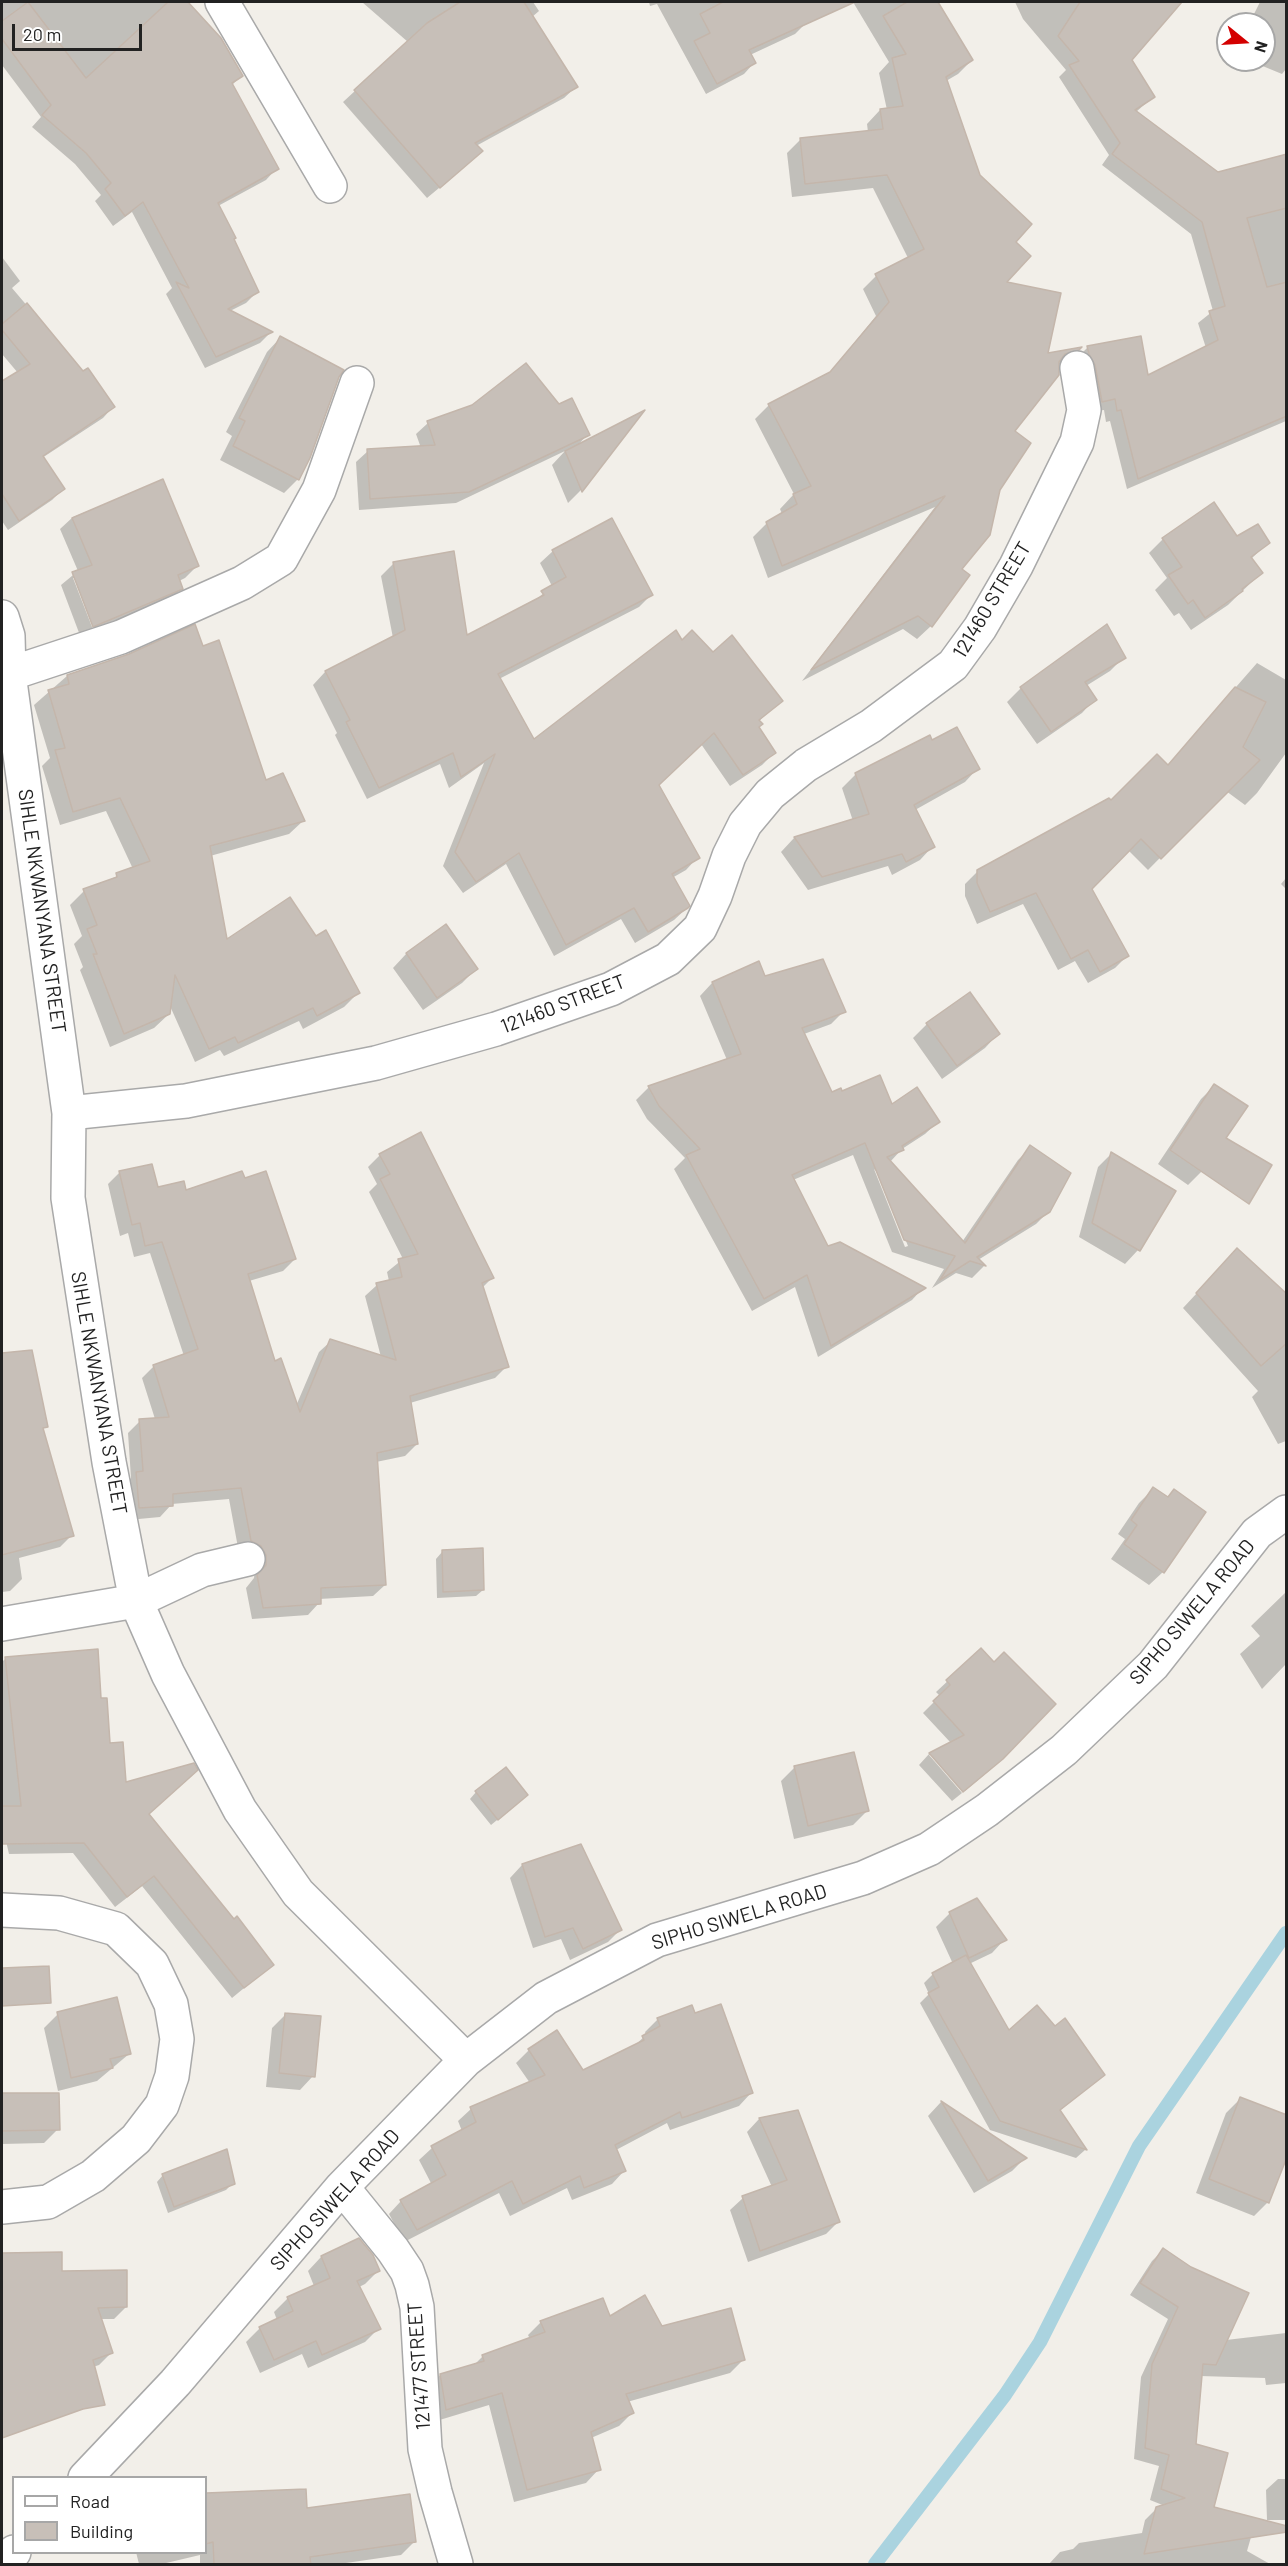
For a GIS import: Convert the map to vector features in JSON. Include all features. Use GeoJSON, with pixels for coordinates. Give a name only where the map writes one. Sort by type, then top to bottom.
{"type":"FeatureCollection","features":[{"type":"Feature","properties":{"kind":"street"},"geometry":{"type":"LineString","coordinates":[[222,2],[330,186]]}},
{"type":"Feature","properties":{"kind":"street","name":"121460 STREET"},"geometry":{"type":"LineString","coordinates":[[69,1113],[186,1101],[376,1063],[495,1029],[611,989],[668,959],[700,928],[715,896],[729,856],[745,824],[770,794],[806,765],[871,726],[953,665],[980,628],[1016,566],[1077,442],[1084,410],[1077,368]]}},
{"type":"Feature","properties":{"kind":"street"},"geometry":{"type":"LineString","coordinates":[[9,674],[121,638],[242,583],[281,559],[319,490],[357,383]]}},
{"type":"Feature","properties":{"kind":"street","name":"SIHLE NKWANYANA STREET"},"geometry":{"type":"LineString","coordinates":[[2,617],[8,636],[9,674],[69,1113],[68,1198],[110,1462],[136,1601],[168,1674],[240,1810],[298,1893],[465,2060]]}},
{"type":"Feature","properties":{"kind":"street","name":"SIPHO SIWELA ROAD"},"geometry":{"type":"LineString","coordinates":[[87,2476],[175,2383],[342,2187],[465,2060],[546,1998],[657,1940],[863,1878],[930,1849],[987,1810],[1072,1742],[1153,1665],[1257,1533],[1287,1512]]}},
{"type":"Feature","properties":{"kind":"street"},"geometry":{"type":"LineString","coordinates":[[2,1624],[136,1601],[202,1570],[248,1559]]}},
{"type":"Feature","properties":{"kind":"street"},"geometry":{"type":"LineString","coordinates":[[2,1910],[58,1913],[116,1929],[152,1964],[171,2004],[177,2039],[172,2076],[162,2105],[136,2139],[93,2176],[48,2202],[2,2208]]}},
{"type":"Feature","properties":{"kind":"street","name":"121477 STREET"},"geometry":{"type":"LineString","coordinates":[[342,2187],[393,2250],[407,2271],[412,2285],[417,2307],[425,2449],[456,2565]]}},
{"type":"Feature","properties":{"kind":"building"},"geometry":{"type":"Polygon","coordinates":[[[28,2],[86,78],[168,2],[188,2],[221,38],[243,76],[232,83],[279,169],[218,203],[259,292],[228,309],[273,332],[216,357],[176,282],[189,288],[143,202],[125,216],[105,189],[111,183],[86,153],[42,115],[51,105],[2,39],[2,21],[28,2]]]}},
{"type":"Feature","properties":{"kind":"building"},"geometry":{"type":"Polygon","coordinates":[[[460,2],[524,2],[578,87],[475,143],[483,151],[440,188],[354,90],[427,23],[460,2]]]}},
{"type":"Feature","properties":{"kind":"building"},"geometry":{"type":"Polygon","coordinates":[[[723,2],[855,2],[749,50],[756,63],[717,84],[694,41],[710,33],[700,14],[723,2]]]}},
{"type":"Feature","properties":{"kind":"building"},"geometry":{"type":"Polygon","coordinates":[[[907,2],[938,2],[973,60],[946,77],[980,175],[1032,224],[1016,242],[1031,256],[1007,282],[1061,293],[1048,353],[1082,347],[1065,354],[1059,362],[1059,375],[1015,431],[1031,443],[1000,490],[990,535],[962,569],[970,575],[932,627],[918,616],[811,670],[945,496],[782,566],[766,522],[797,504],[793,494],[811,486],[768,404],[830,372],[889,302],[875,274],[924,249],[887,175],[805,184],[800,138],[883,129],[880,109],[903,106],[892,58],[906,54],[883,16],[907,2]]]}},
{"type":"Feature","properties":{"kind":"building"},"geometry":{"type":"Polygon","coordinates":[[[1080,2],[1182,2],[1132,60],[1155,97],[1135,110],[1218,172],[1287,154],[1287,208],[1247,218],[1267,287],[1287,282],[1287,416],[1138,479],[1121,410],[1117,411],[1115,399],[1102,402],[1095,365],[1087,346],[1141,336],[1148,375],[1218,340],[1209,311],[1225,306],[1202,222],[1112,154],[1120,143],[1069,65],[1079,61],[1058,36],[1080,2]]]}},
{"type":"Feature","properties":{"kind":"building"},"geometry":{"type":"Polygon","coordinates":[[[27,303],[83,371],[88,368],[115,407],[43,456],[65,489],[19,521],[2,494],[2,381],[30,364],[2,330],[2,324],[27,303]]]}},
{"type":"Feature","properties":{"kind":"building"},"geometry":{"type":"Polygon","coordinates":[[[280,336],[344,370],[339,377],[310,458],[299,480],[233,446],[245,421],[239,418],[280,336]]]}},
{"type":"Feature","properties":{"kind":"building"},"geometry":{"type":"Polygon","coordinates":[[[526,363],[559,404],[572,398],[590,435],[469,492],[370,499],[367,449],[435,445],[427,421],[472,405],[526,363]]]}},
{"type":"Feature","properties":{"kind":"building"},"geometry":{"type":"Polygon","coordinates":[[[645,410],[582,492],[565,451],[645,410]]]}},
{"type":"Feature","properties":{"kind":"building"},"geometry":{"type":"Polygon","coordinates":[[[163,479],[199,566],[178,575],[183,589],[93,627],[72,572],[92,565],[72,518],[163,479]]]}},
{"type":"Feature","properties":{"kind":"building"},"geometry":{"type":"Polygon","coordinates":[[[1214,502],[1237,536],[1258,524],[1270,543],[1251,557],[1263,573],[1242,589],[1243,591],[1205,618],[1193,600],[1188,604],[1168,575],[1182,567],[1162,538],[1214,502]]]}},
{"type":"Feature","properties":{"kind":"building"},"geometry":{"type":"Polygon","coordinates":[[[612,518],[653,595],[498,674],[534,739],[676,630],[682,640],[692,630],[713,652],[732,635],[783,701],[759,720],[763,724],[759,727],[776,753],[743,775],[714,733],[659,785],[700,858],[672,874],[690,906],[648,932],[634,908],[566,945],[519,853],[476,882],[455,852],[495,754],[461,777],[453,753],[379,788],[346,722],[350,720],[325,671],[405,630],[393,562],[454,551],[467,635],[544,595],[541,591],[566,577],[552,550],[612,518]]]}},
{"type":"Feature","properties":{"kind":"building"},"geometry":{"type":"Polygon","coordinates":[[[195,624],[203,646],[219,640],[266,780],[283,773],[305,821],[210,846],[227,939],[290,897],[316,936],[326,930],[360,993],[317,1016],[313,1008],[238,1043],[235,1037],[209,1049],[175,975],[170,1014],[124,1034],[93,954],[97,954],[87,929],[97,925],[83,889],[117,877],[116,873],[150,861],[120,798],[73,812],[55,750],[65,748],[48,690],[69,684],[67,675],[129,654],[195,624]]]}},
{"type":"Feature","properties":{"kind":"building"},"geometry":{"type":"Polygon","coordinates":[[[1107,624],[1126,658],[1085,682],[1097,700],[1051,732],[1020,687],[1107,624]]]}},
{"type":"Feature","properties":{"kind":"building"},"geometry":{"type":"Polygon","coordinates":[[[1235,687],[1266,702],[1243,747],[1260,760],[1161,859],[1141,839],[1092,889],[1129,956],[1100,972],[1088,950],[1071,959],[1036,893],[990,912],[977,883],[977,870],[1109,798],[1111,800],[1157,754],[1168,765],[1235,687]]]}},
{"type":"Feature","properties":{"kind":"building"},"geometry":{"type":"Polygon","coordinates":[[[957,727],[980,769],[914,805],[935,847],[906,862],[902,854],[822,877],[794,837],[869,814],[855,773],[930,735],[932,740],[957,727]]]}},
{"type":"Feature","properties":{"kind":"building"},"geometry":{"type":"Polygon","coordinates":[[[446,924],[478,969],[437,998],[406,953],[446,924]]]}},
{"type":"Feature","properties":{"kind":"building"},"geometry":{"type":"Polygon","coordinates":[[[823,959],[846,1012],[802,1028],[832,1092],[841,1088],[842,1091],[880,1075],[892,1104],[917,1087],[940,1122],[902,1146],[904,1150],[887,1157],[965,1243],[1030,1145],[1071,1173],[1050,1212],[977,1257],[986,1266],[970,1261],[940,1280],[955,1256],[904,1240],[865,1143],[792,1175],[828,1246],[840,1242],[926,1288],[831,1346],[807,1275],[764,1299],[686,1155],[700,1149],[659,1106],[648,1086],[741,1054],[712,982],[759,961],[765,976],[823,959]]]}},
{"type":"Feature","properties":{"kind":"building"},"geometry":{"type":"Polygon","coordinates":[[[970,992],[1000,1034],[957,1066],[926,1023],[970,992]]]}},
{"type":"Feature","properties":{"kind":"building"},"geometry":{"type":"Polygon","coordinates":[[[1214,1084],[1248,1106],[1226,1138],[1272,1165],[1249,1204],[1170,1150],[1214,1084]]]}},
{"type":"Feature","properties":{"kind":"building"},"geometry":{"type":"Polygon","coordinates":[[[421,1132],[494,1278],[482,1283],[509,1367],[410,1396],[418,1444],[377,1453],[386,1585],[321,1588],[321,1604],[263,1608],[257,1575],[266,1565],[266,1555],[261,1546],[251,1541],[241,1488],[173,1494],[173,1506],[139,1508],[136,1472],[143,1471],[139,1419],[169,1417],[153,1365],[198,1349],[162,1242],[145,1246],[140,1223],[132,1225],[119,1171],[152,1164],[158,1187],[184,1181],[186,1190],[242,1171],[245,1178],[266,1171],[296,1259],[248,1274],[275,1361],[281,1358],[300,1412],[330,1339],[396,1360],[376,1283],[402,1277],[398,1259],[418,1254],[380,1179],[390,1174],[379,1154],[421,1132]]]}},
{"type":"Feature","properties":{"kind":"building"},"geometry":{"type":"Polygon","coordinates":[[[1111,1152],[1176,1191],[1140,1251],[1092,1223],[1111,1152]]]}},
{"type":"Feature","properties":{"kind":"building"},"geometry":{"type":"Polygon","coordinates":[[[1237,1248],[1287,1294],[1287,1343],[1261,1366],[1196,1293],[1237,1248]]]}},
{"type":"Feature","properties":{"kind":"building"},"geometry":{"type":"Polygon","coordinates":[[[32,1350],[48,1427],[43,1428],[74,1536],[2,1555],[2,1353],[32,1350]]]}},
{"type":"Feature","properties":{"kind":"building"},"geometry":{"type":"Polygon","coordinates":[[[1153,1487],[1168,1497],[1174,1489],[1206,1512],[1164,1573],[1124,1544],[1137,1525],[1131,1520],[1153,1487]]]}},
{"type":"Feature","properties":{"kind":"building"},"geometry":{"type":"Polygon","coordinates":[[[483,1548],[484,1590],[443,1592],[442,1550],[483,1548]]]}},
{"type":"Feature","properties":{"kind":"building"},"geometry":{"type":"Polygon","coordinates":[[[981,1648],[994,1662],[1004,1652],[1056,1704],[1003,1759],[963,1792],[929,1753],[964,1735],[933,1701],[950,1685],[946,1680],[981,1648]]]}},
{"type":"Feature","properties":{"kind":"building"},"geometry":{"type":"Polygon","coordinates":[[[98,1649],[101,1698],[107,1698],[110,1743],[123,1742],[126,1782],[194,1763],[198,1770],[149,1814],[234,1919],[237,1916],[274,1965],[244,1988],[154,1876],[127,1897],[84,1843],[2,1844],[2,1806],[21,1806],[5,1657],[98,1649]]]}},
{"type":"Feature","properties":{"kind":"building"},"geometry":{"type":"Polygon","coordinates":[[[854,1752],[869,1811],[808,1826],[794,1766],[854,1752]]]}},
{"type":"Feature","properties":{"kind":"building"},"geometry":{"type":"Polygon","coordinates":[[[506,1767],[528,1795],[498,1820],[475,1791],[506,1767]]]}},
{"type":"Feature","properties":{"kind":"building"},"geometry":{"type":"Polygon","coordinates":[[[581,1844],[622,1930],[583,1949],[573,1928],[545,1937],[522,1864],[581,1844]]]}},
{"type":"Feature","properties":{"kind":"building"},"geometry":{"type":"Polygon","coordinates":[[[977,1898],[1007,1940],[969,1958],[949,1912],[977,1898]]]}},
{"type":"Feature","properties":{"kind":"building"},"geometry":{"type":"Polygon","coordinates":[[[966,1955],[1009,2030],[1037,2005],[1055,2026],[1065,2018],[1105,2075],[1060,2110],[1087,2150],[1000,2121],[928,1993],[939,1987],[932,1973],[966,1955]]]}},
{"type":"Feature","properties":{"kind":"building"},"geometry":{"type":"Polygon","coordinates":[[[49,1966],[51,2003],[2,2006],[2,1968],[49,1966]]]}},
{"type":"Feature","properties":{"kind":"building"},"geometry":{"type":"Polygon","coordinates":[[[117,1997],[131,2054],[110,2059],[113,2068],[71,2078],[57,2012],[117,1997]]]}},
{"type":"Feature","properties":{"kind":"building"},"geometry":{"type":"Polygon","coordinates":[[[721,2004],[753,2093],[682,2118],[680,2112],[615,2145],[626,2171],[584,2188],[580,2176],[523,2204],[512,2181],[417,2230],[400,2200],[446,2175],[431,2146],[476,2122],[470,2107],[545,2075],[528,2049],[557,2030],[583,2070],[644,2040],[642,2036],[660,2026],[657,2018],[692,2005],[695,2013],[721,2004]]]}},
{"type":"Feature","properties":{"kind":"building"},"geometry":{"type":"Polygon","coordinates":[[[285,2013],[321,2016],[315,2077],[279,2073],[285,2013]]]}},
{"type":"Feature","properties":{"kind":"building"},"geometry":{"type":"Polygon","coordinates":[[[2,2093],[59,2093],[60,2130],[2,2131],[2,2093]]]}},
{"type":"Feature","properties":{"kind":"building"},"geometry":{"type":"Polygon","coordinates":[[[1240,2097],[1287,2115],[1287,2157],[1269,2203],[1209,2179],[1240,2097]]]}},
{"type":"Feature","properties":{"kind":"building"},"geometry":{"type":"Polygon","coordinates":[[[941,2101],[1027,2158],[988,2181],[941,2101]]]}},
{"type":"Feature","properties":{"kind":"building"},"geometry":{"type":"Polygon","coordinates":[[[798,2110],[840,2222],[760,2251],[742,2196],[787,2180],[759,2118],[798,2110]]]}},
{"type":"Feature","properties":{"kind":"building"},"geometry":{"type":"Polygon","coordinates":[[[227,2149],[235,2184],[174,2207],[162,2174],[227,2149]]]}},
{"type":"Feature","properties":{"kind":"building"},"geometry":{"type":"Polygon","coordinates":[[[359,2238],[373,2255],[380,2271],[357,2281],[381,2329],[322,2355],[316,2341],[274,2360],[259,2327],[293,2311],[287,2297],[330,2278],[321,2256],[359,2238]]]}},
{"type":"Feature","properties":{"kind":"building"},"geometry":{"type":"Polygon","coordinates":[[[1163,2248],[1191,2267],[1249,2293],[1216,2365],[1203,2364],[1196,2444],[1228,2453],[1214,2507],[1287,2526],[1287,2532],[1144,2554],[1156,2507],[1185,2498],[1161,2489],[1169,2455],[1145,2448],[1152,2364],[1178,2307],[1140,2283],[1163,2248]]]}},
{"type":"Feature","properties":{"kind":"building"},"geometry":{"type":"Polygon","coordinates":[[[62,2252],[62,2271],[127,2270],[127,2307],[98,2308],[113,2353],[93,2360],[105,2405],[83,2409],[2,2438],[2,2253],[62,2252]]]}},
{"type":"Feature","properties":{"kind":"building"},"geometry":{"type":"Polygon","coordinates":[[[645,2295],[662,2326],[731,2308],[745,2360],[626,2394],[634,2413],[591,2432],[601,2470],[527,2490],[502,2393],[446,2410],[440,2374],[484,2361],[482,2355],[545,2332],[540,2321],[603,2298],[610,2316],[645,2295]]]}},
{"type":"Feature","properties":{"kind":"building"},"geometry":{"type":"Polygon","coordinates":[[[306,2489],[307,2508],[410,2494],[416,2542],[310,2557],[311,2565],[214,2565],[213,2542],[207,2544],[207,2493],[306,2489]]]}},
{"type":"Feature","properties":{"kind":"waterway"},"geometry":{"type":"LineString","coordinates":[[875,2564],[1005,2395],[1040,2342],[1139,2146],[1286,1933]]}}]}
